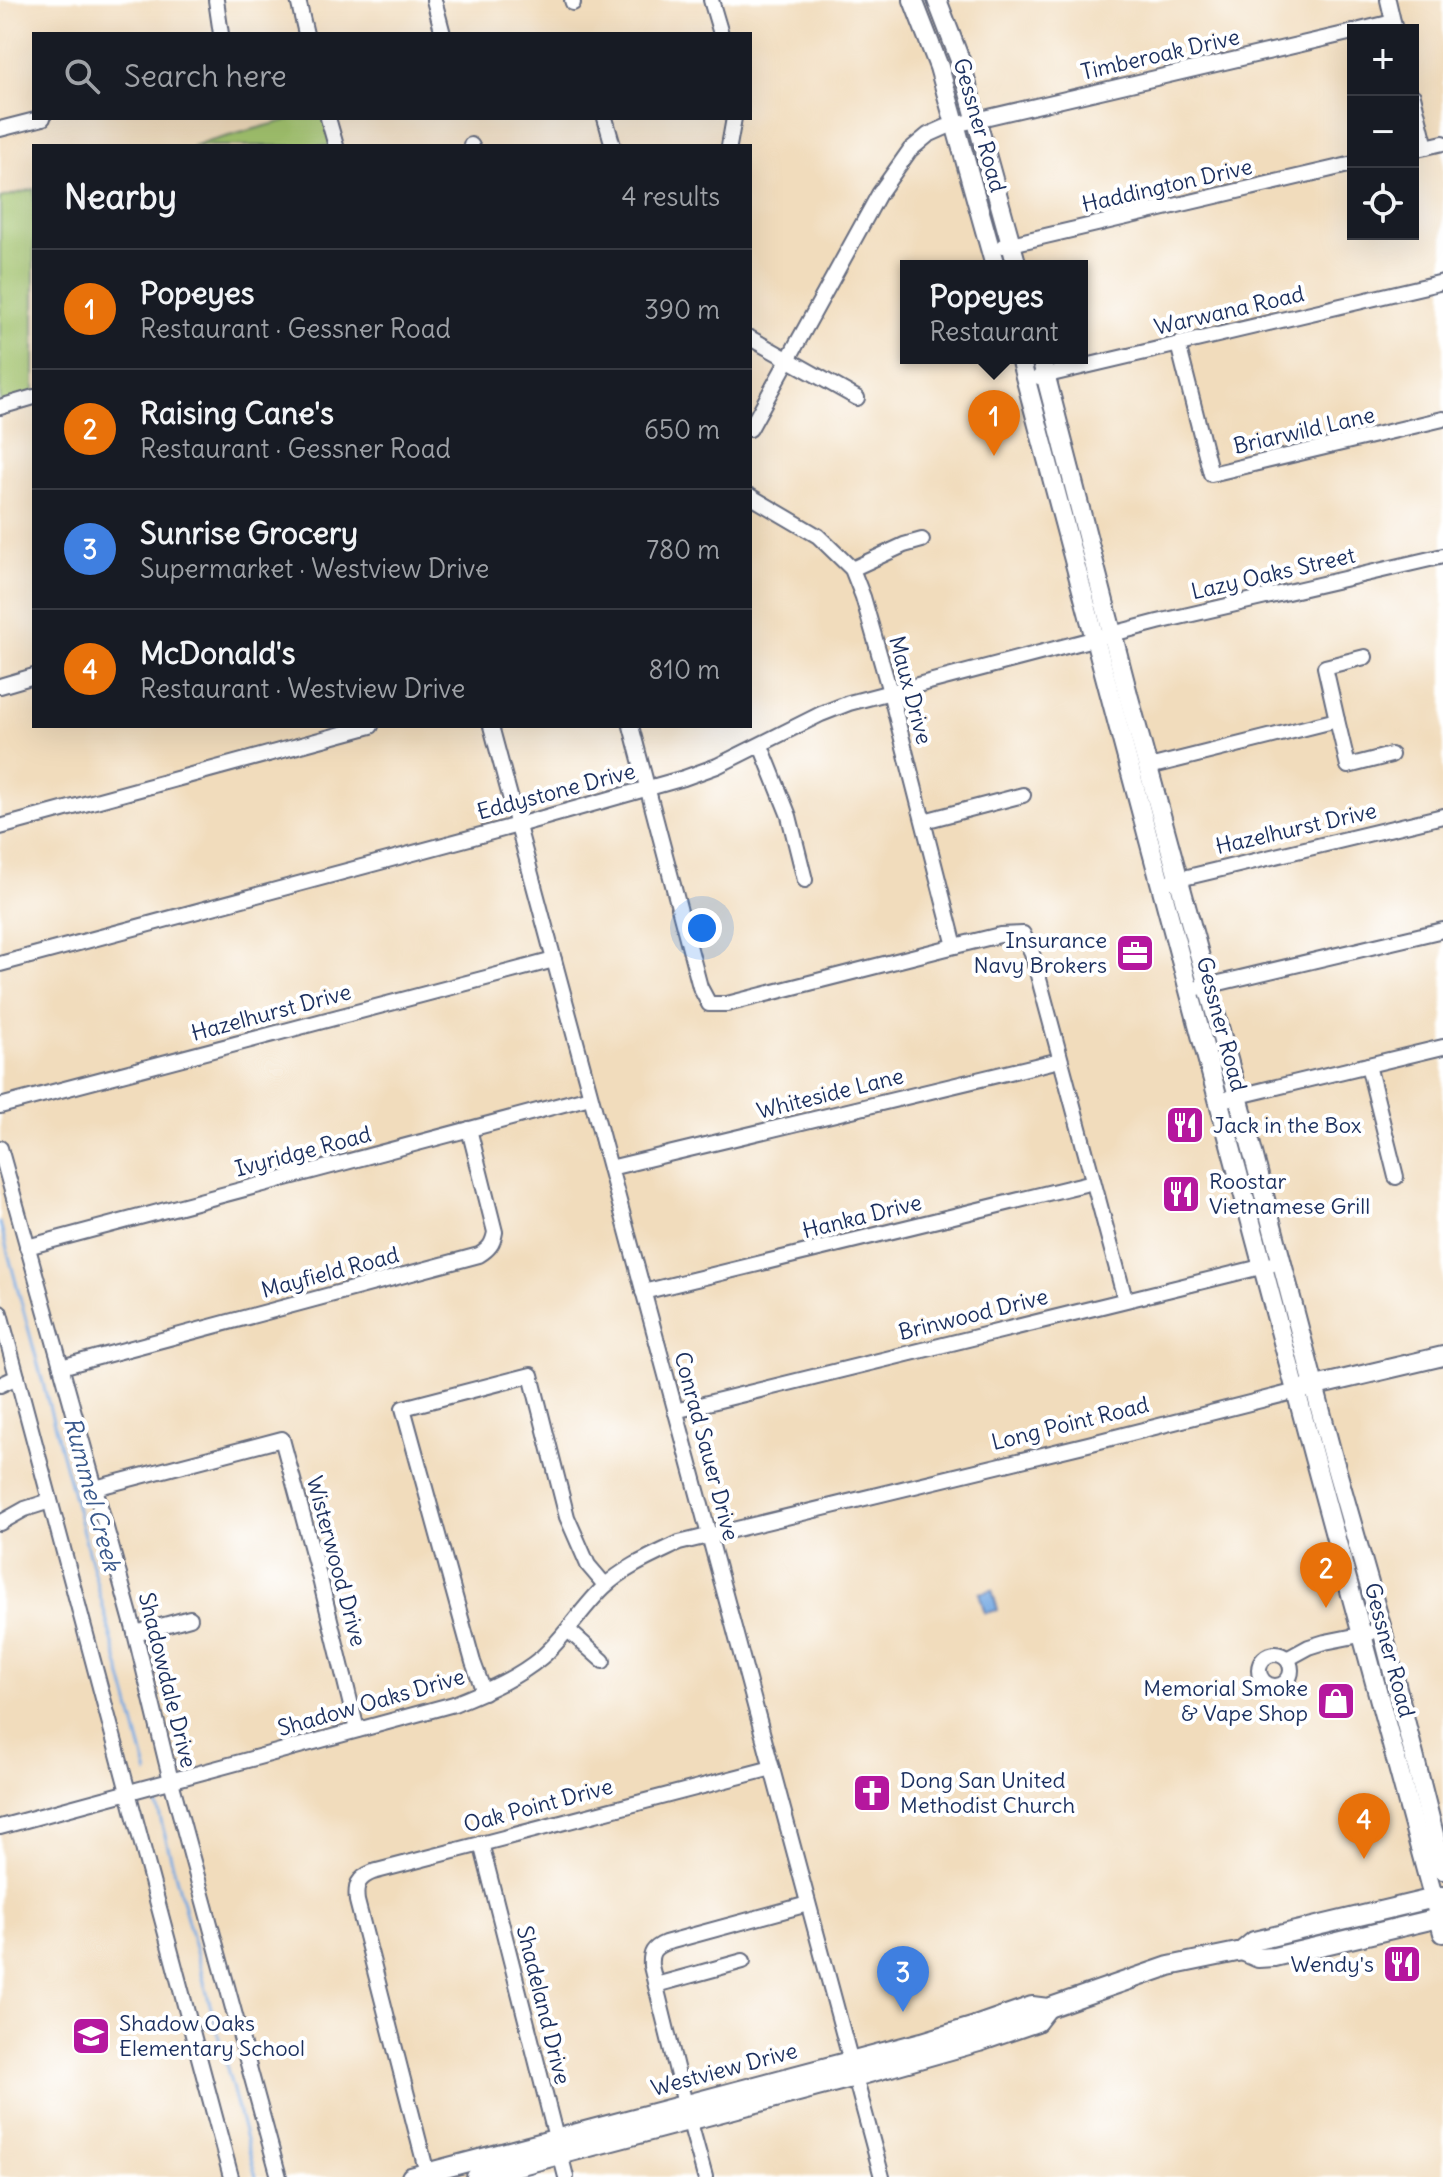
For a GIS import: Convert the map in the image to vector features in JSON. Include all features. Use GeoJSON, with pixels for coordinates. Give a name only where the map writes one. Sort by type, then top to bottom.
{"type":"FeatureCollection","features":[{"type":"Feature","properties":{"kind":"main road","name":"Gessner Road"},"geometry":{"type":"LineString","coordinates":[[913,0],[939,67],[993,258]]}},
{"type":"Feature","properties":{"kind":"main road","name":"Gessner Road"},"geometry":{"type":"LineString","coordinates":[[941,1],[1015,260]]}},
{"type":"Feature","properties":{"kind":"main road","name":"Gessner Road"},"geometry":{"type":"LineString","coordinates":[[1021,364],[1262,1266],[1306,1389],[1382,1629],[1413,1748],[1436,1864],[1442,1923]]}},
{"type":"Feature","properties":{"kind":"main road","name":"Gessner Road"},"geometry":{"type":"LineString","coordinates":[[1043,367],[1281,1262],[1306,1389],[1362,1635],[1394,1753],[1436,1864]]}},
{"type":"Feature","properties":{"kind":"main road","name":"Long Point Road"},"geometry":{"type":"LineString","coordinates":[[1306,1389],[1443,1356]]}},
{"type":"Feature","properties":{"kind":"main road"},"geometry":{"type":"LineString","coordinates":[[1394,1753],[1413,1748]]}},
{"type":"Feature","properties":{"kind":"main road","name":"Westview Drive"},"geometry":{"type":"LineString","coordinates":[[422,2176],[557,2146],[853,2069],[1032,2006],[1048,2008],[1169,1966],[1242,1951],[1254,1941],[1439,1897]]}},
{"type":"Feature","properties":{"kind":"main road","name":"Westview Drive"},"geometry":{"type":"LineString","coordinates":[[1242,1951],[1258,1958],[1274,1957],[1442,1923]]}},
{"type":"Feature","properties":{"kind":"main road","name":"Westview Drive"},"geometry":{"type":"LineString","coordinates":[[476,2177],[557,2146]]}},
{"type":"Feature","properties":{"kind":"street"},"geometry":{"type":"LineString","coordinates":[[216,0],[221,32]]}},
{"type":"Feature","properties":{"kind":"street"},"geometry":{"type":"LineString","coordinates":[[298,0],[306,32]]}},
{"type":"Feature","properties":{"kind":"street"},"geometry":{"type":"LineString","coordinates":[[434,0],[442,32]]}},
{"type":"Feature","properties":{"kind":"street"},"geometry":{"type":"LineString","coordinates":[[711,0],[720,32]]}},
{"type":"Feature","properties":{"kind":"street"},"geometry":{"type":"LineString","coordinates":[[1388,0],[1394,24]]}},
{"type":"Feature","properties":{"kind":"street","name":"Timberoak Drive"},"geometry":{"type":"LineString","coordinates":[[752,425],[859,228],[895,170],[910,150],[928,135],[956,124],[1347,33]]}},
{"type":"Feature","properties":{"kind":"street"},"geometry":{"type":"LineString","coordinates":[[0,129],[35,120]]}},
{"type":"Feature","properties":{"kind":"street"},"geometry":{"type":"LineString","coordinates":[[329,120],[335,144]]}},
{"type":"Feature","properties":{"kind":"street"},"geometry":{"type":"LineString","coordinates":[[606,120],[612,144]]}},
{"type":"Feature","properties":{"kind":"street"},"geometry":{"type":"LineString","coordinates":[[729,144],[734,120]]}},
{"type":"Feature","properties":{"kind":"street"},"geometry":{"type":"LineString","coordinates":[[1420,149],[1443,143]]}},
{"type":"Feature","properties":{"kind":"street","name":"Haddington Drive"},"geometry":{"type":"LineString","coordinates":[[993,258],[1011,244],[1347,165]]}},
{"type":"Feature","properties":{"kind":"street","name":"Warwana Road"},"geometry":{"type":"LineString","coordinates":[[1088,359],[1178,344],[1443,282]]}},
{"type":"Feature","properties":{"kind":"street"},"geometry":{"type":"LineString","coordinates":[[752,339],[857,398]]}},
{"type":"Feature","properties":{"kind":"street","name":"Briarwild Lane"},"geometry":{"type":"LineString","coordinates":[[1178,344],[1211,474],[1443,419]]}},
{"type":"Feature","properties":{"kind":"street","name":"Warwana Road"},"geometry":{"type":"LineString","coordinates":[[1025,380],[1043,367]]}},
{"type":"Feature","properties":{"kind":"street"},"geometry":{"type":"LineString","coordinates":[[0,407],[32,398]]}},
{"type":"Feature","properties":{"kind":"street","name":"Maux Drive"},"geometry":{"type":"LineString","coordinates":[[752,497],[818,536],[852,569],[890,692],[955,946]]}},
{"type":"Feature","properties":{"kind":"street"},"geometry":{"type":"LineString","coordinates":[[852,569],[922,540]]}},
{"type":"Feature","properties":{"kind":"street","name":"Lazy Oaks Street"},"geometry":{"type":"LineString","coordinates":[[1114,634],[1443,556]]}},
{"type":"Feature","properties":{"kind":"street","name":"Eddystone Drive"},"geometry":{"type":"LineString","coordinates":[[0,964],[648,789],[717,766],[849,703],[1114,634]]}},
{"type":"Feature","properties":{"kind":"street"},"geometry":{"type":"LineString","coordinates":[[1365,657],[1325,667],[1348,766],[1391,755]]}},
{"type":"Feature","properties":{"kind":"street"},"geometry":{"type":"LineString","coordinates":[[0,686],[32,677]]}},
{"type":"Feature","properties":{"kind":"street"},"geometry":{"type":"LineString","coordinates":[[1149,767],[1337,720]]}},
{"type":"Feature","properties":{"kind":"street"},"geometry":{"type":"LineString","coordinates":[[0,827],[364,728]]}},
{"type":"Feature","properties":{"kind":"street","name":"Conrad Sauer Drive"},"geometry":{"type":"LineString","coordinates":[[492,728],[882,2177]]}},
{"type":"Feature","properties":{"kind":"street"},"geometry":{"type":"LineString","coordinates":[[632,728],[700,987],[709,1004],[727,1004],[1000,935],[1023,934],[1032,953],[1125,1299]]}},
{"type":"Feature","properties":{"kind":"street"},"geometry":{"type":"LineString","coordinates":[[761,746],[789,816],[805,880]]}},
{"type":"Feature","properties":{"kind":"street"},"geometry":{"type":"LineString","coordinates":[[924,821],[1023,795]]}},
{"type":"Feature","properties":{"kind":"street","name":"Hazelhurst Drive"},"geometry":{"type":"LineString","coordinates":[[1160,883],[1443,816]]}},
{"type":"Feature","properties":{"kind":"street"},"geometry":{"type":"LineString","coordinates":[[1188,991],[1443,930]]}},
{"type":"Feature","properties":{"kind":"street","name":"Hazelhurst Drive"},"geometry":{"type":"LineString","coordinates":[[0,1106],[554,960]]}},
{"type":"Feature","properties":{"kind":"street"},"geometry":{"type":"LineString","coordinates":[[1218,1101],[1443,1047]]}},
{"type":"Feature","properties":{"kind":"street","name":"Whiteside Lane"},"geometry":{"type":"LineString","coordinates":[[610,1168],[1060,1060]]}},
{"type":"Feature","properties":{"kind":"street"},"geometry":{"type":"LineString","coordinates":[[1368,1065],[1396,1177]]}},
{"type":"Feature","properties":{"kind":"street","name":"Ivyridge Road"},"geometry":{"type":"LineString","coordinates":[[27,1247],[590,1097]]}},
{"type":"Feature","properties":{"kind":"street","name":"Mayfield Road"},"geometry":{"type":"LineString","coordinates":[[61,1367],[479,1255],[488,1250],[495,1232],[469,1129]]}},
{"type":"Feature","properties":{"kind":"street","name":"Shadowdale Drive"},"geometry":{"type":"LineString","coordinates":[[0,1148],[135,1633],[171,1781],[279,2177]]}},
{"type":"Feature","properties":{"kind":"street","name":"Hanka Drive"},"geometry":{"type":"LineString","coordinates":[[643,1292],[1093,1182]]}},
{"type":"Feature","properties":{"kind":"street","name":"Brinwood Drive"},"geometry":{"type":"LineString","coordinates":[[675,1411],[1281,1262]]}},
{"type":"Feature","properties":{"kind":"street"},"geometry":{"type":"LineString","coordinates":[[0,1313],[231,2177]]}},
{"type":"Feature","properties":{"kind":"street"},"geometry":{"type":"LineString","coordinates":[[484,1692],[403,1408],[531,1375],[567,1517],[588,1565],[605,1585]]}},
{"type":"Feature","properties":{"kind":"street"},"geometry":{"type":"LineString","coordinates":[[0,1385],[17,1377]]}},
{"type":"Feature","properties":{"kind":"street","name":"Long Point Road"},"geometry":{"type":"LineString","coordinates":[[709,1535],[1306,1389]]}},
{"type":"Feature","properties":{"kind":"street","name":"Wisterwood Drive"},"geometry":{"type":"LineString","coordinates":[[95,1488],[282,1439],[357,1730]]}},
{"type":"Feature","properties":{"kind":"street"},"geometry":{"type":"LineString","coordinates":[[0,1523],[25,1509],[50,1501]]}},
{"type":"Feature","properties":{"kind":"street","name":"Shadow Oaks Drive"},"geometry":{"type":"LineString","coordinates":[[0,1827],[454,1704],[484,1692],[514,1678],[542,1657],[605,1585],[651,1556],[679,1543],[709,1535]]}},
{"type":"Feature","properties":{"kind":"street"},"geometry":{"type":"LineString","coordinates":[[135,1633],[190,1618]]}},
{"type":"Feature","properties":{"kind":"street"},"geometry":{"type":"LineString","coordinates":[[1287,1659],[1309,1647],[1382,1629]]}},
{"type":"Feature","properties":{"kind":"street"},"geometry":{"type":"LineString","coordinates":[[568,1630],[603,1661]]}},
{"type":"Feature","properties":{"kind":"street","name":"Oak Point Drive"},"geometry":{"type":"LineString","coordinates":[[422,2176],[362,1921],[356,1890],[363,1876],[772,1768]]}},
{"type":"Feature","properties":{"kind":"street","name":"Shadeland Drive"},"geometry":{"type":"LineString","coordinates":[[481,1843],[566,2177]]}},
{"type":"Feature","properties":{"kind":"street"},"geometry":{"type":"LineString","coordinates":[[705,2177],[651,1966],[652,1952],[665,1943],[808,1904]]}},
{"type":"Feature","properties":{"kind":"street"},"geometry":{"type":"LineString","coordinates":[[656,1985],[743,1961]]}},
{"type":"Feature","properties":{"kind":"green space"},"geometry":{"type":"Polygon","coordinates":[[[288,120],[328,120],[334,144],[199,144],[288,120]]]}},
{"type":"Feature","properties":{"kind":"green space"},"geometry":{"type":"Polygon","coordinates":[[[32,190],[32,399],[0,407],[0,198],[32,190]]]}},
{"type":"Feature","properties":{"kind":"water"},"geometry":{"type":"Polygon","coordinates":[[[992,1590],[998,1610],[985,1613],[979,1593],[992,1590]]]}},
{"type":"Feature","properties":{"kind":"waterway","name":"Rummel Creek"},"geometry":{"type":"LineString","coordinates":[[0,1223],[148,1774]]}},
{"type":"Feature","properties":{"kind":"waterway","name":"Rummel Creek"},"geometry":{"type":"LineString","coordinates":[[155,1798],[256,2177]]}},
{"type":"Feature","properties":{"kind":"place","name":"Popeyes"},"geometry":{"type":"Point","coordinates":[994,456]}},
{"type":"Feature","properties":{"kind":"place","name":"Insurance Navy Brokers"},"geometry":{"type":"Point","coordinates":[1135,953]}},
{"type":"Feature","properties":{"kind":"place","name":"Jack in the Box"},"geometry":{"type":"Point","coordinates":[1185,1125]}},
{"type":"Feature","properties":{"kind":"place","name":"Roostar Vietnamese Grill"},"geometry":{"type":"Point","coordinates":[1181,1194]}},
{"type":"Feature","properties":{"kind":"place","name":"Raising Cane's"},"geometry":{"type":"Point","coordinates":[1326,1608]}},
{"type":"Feature","properties":{"kind":"place","name":"Memorial Smoke & Vape Shop"},"geometry":{"type":"Point","coordinates":[1336,1701]}},
{"type":"Feature","properties":{"kind":"place","name":"Dong San United Methodist Church"},"geometry":{"type":"Point","coordinates":[872,1793]}},
{"type":"Feature","properties":{"kind":"place","name":"McDonald's"},"geometry":{"type":"Point","coordinates":[1364,1859]}},
{"type":"Feature","properties":{"kind":"place","name":"Wendy's"},"geometry":{"type":"Point","coordinates":[1402,1964]}},
{"type":"Feature","properties":{"kind":"place","name":"Sunrise Grocery"},"geometry":{"type":"Point","coordinates":[903,2012]}},
{"type":"Feature","properties":{"kind":"place","name":"Shadow Oaks Elementary School"},"geometry":{"type":"Point","coordinates":[91,2036]}}]}
